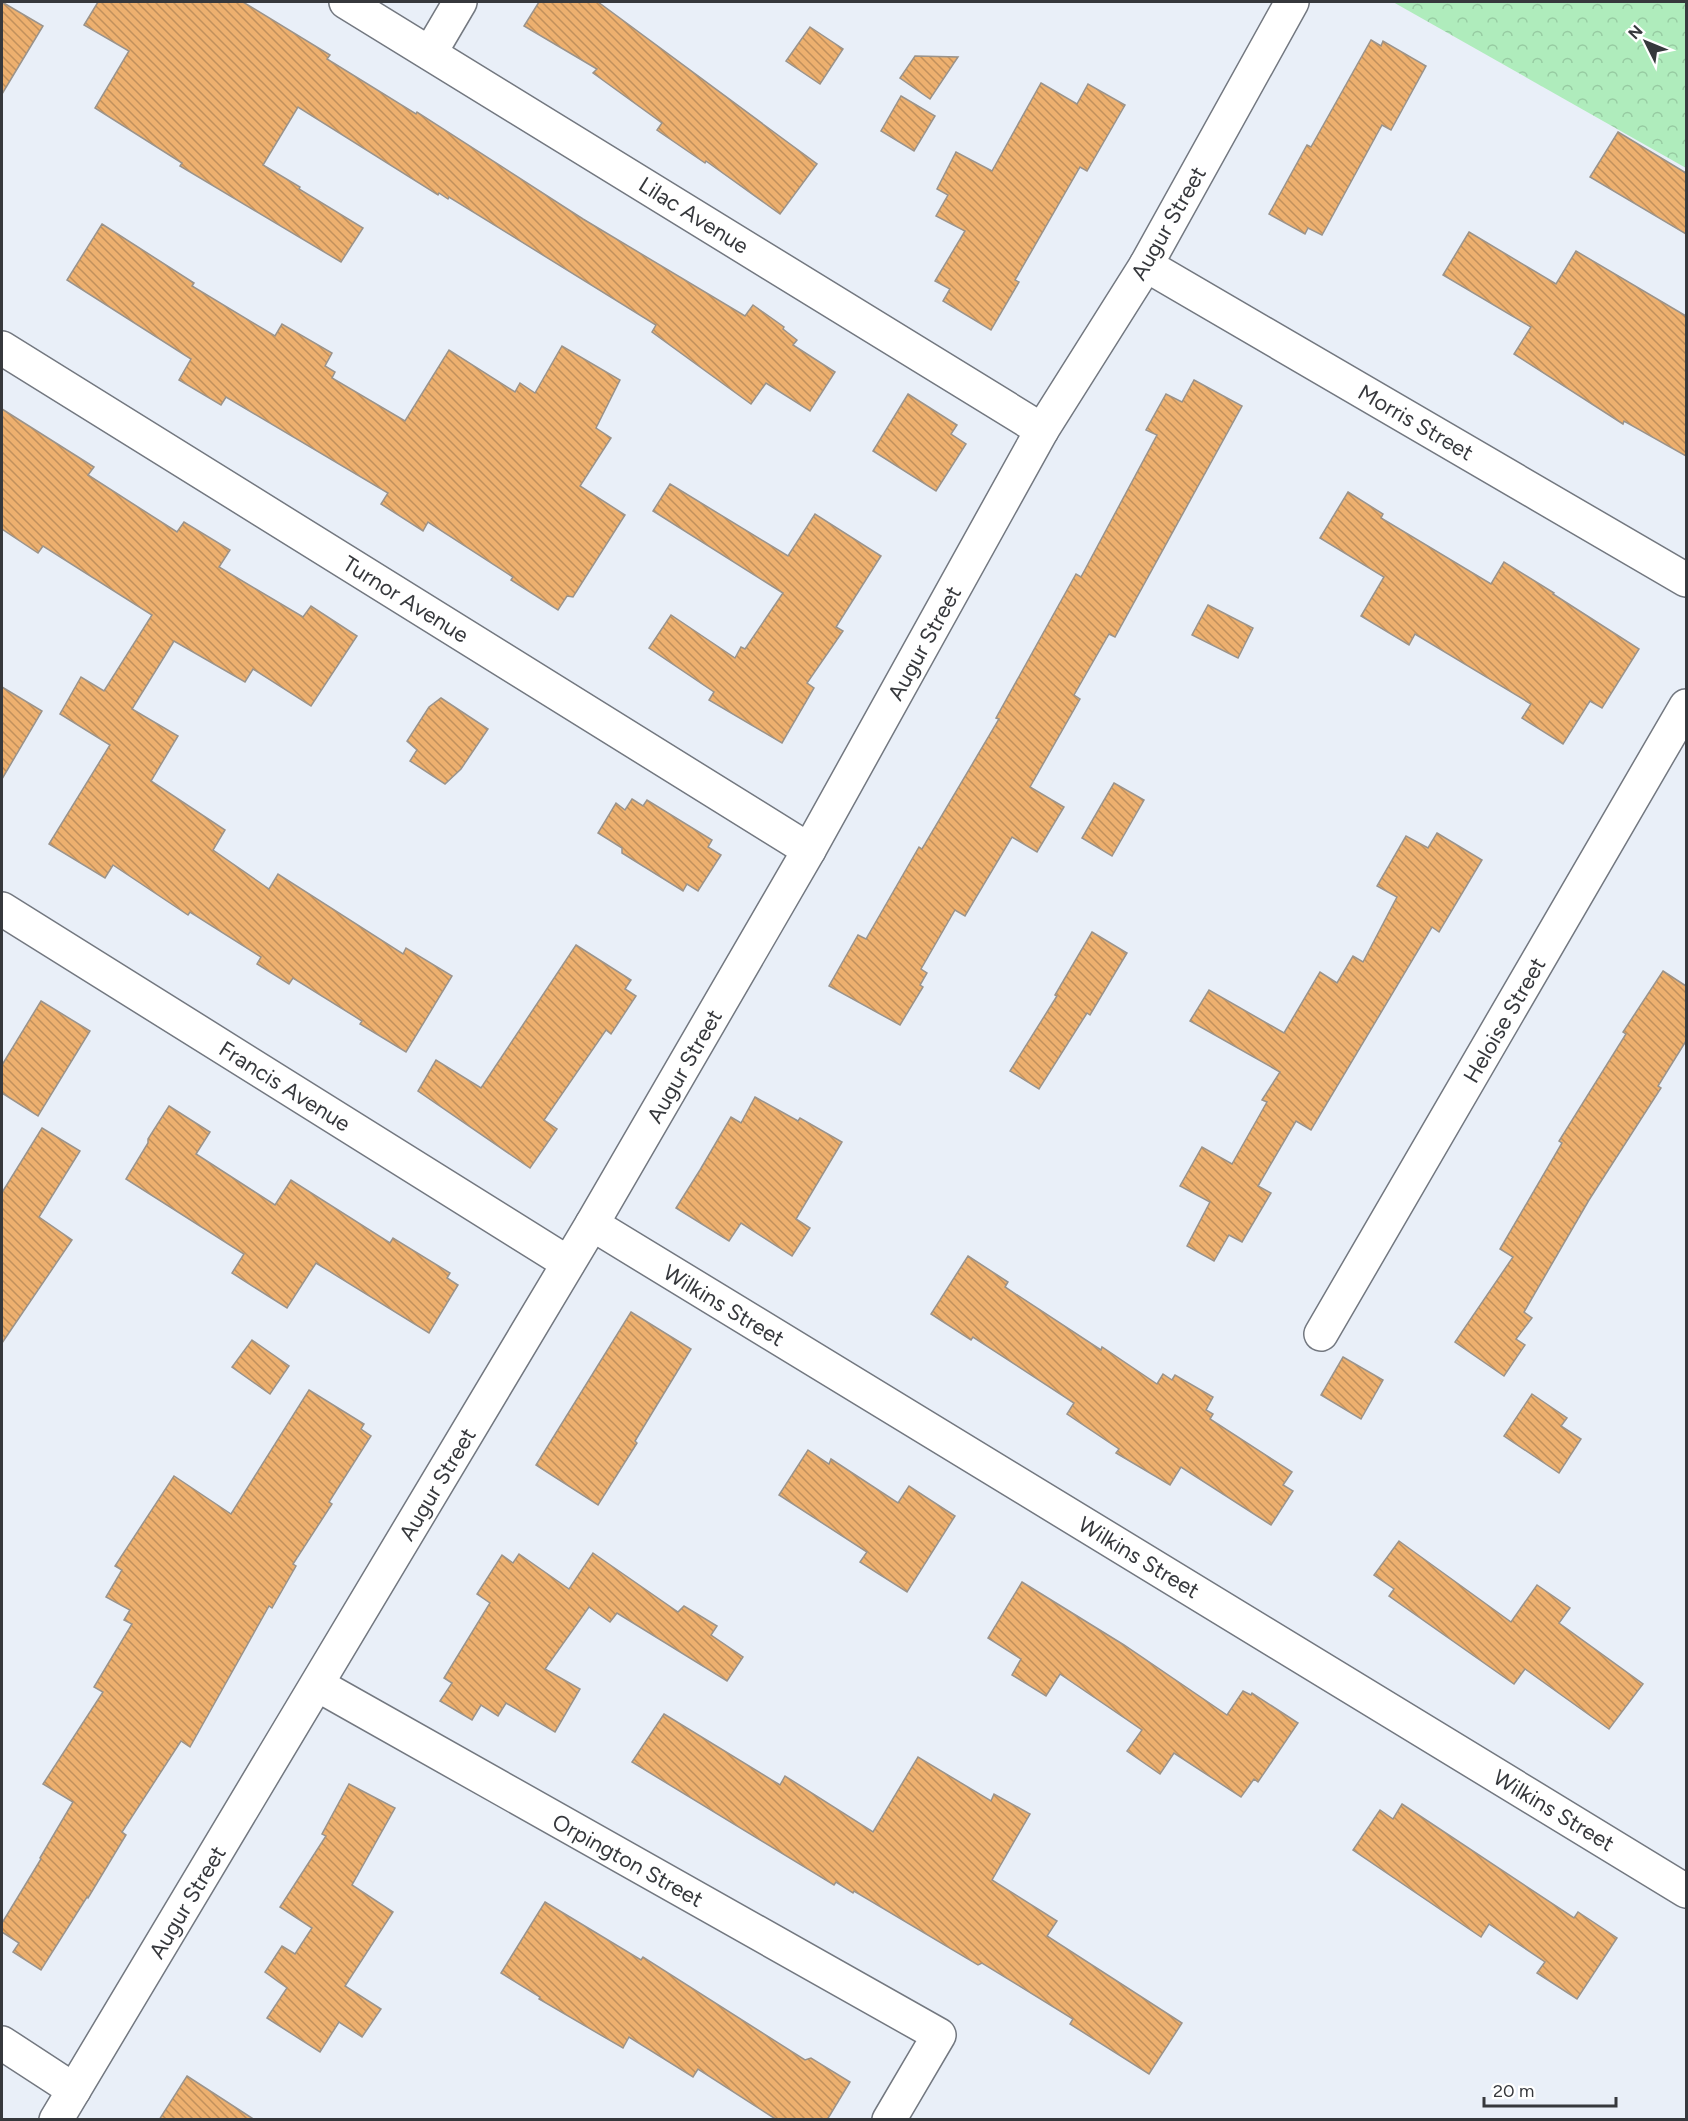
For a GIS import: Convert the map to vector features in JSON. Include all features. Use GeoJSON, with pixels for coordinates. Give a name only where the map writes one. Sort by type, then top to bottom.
{"type":"FeatureCollection","features":[{"type":"Feature","properties":{"kind":"street","name":"Lilac Avenue"},"geometry":{"type":"LineString","coordinates":[[346,2],[1042,430]]}},
{"type":"Feature","properties":{"kind":"street"},"geometry":{"type":"LineString","coordinates":[[430,53],[460,2]]}},
{"type":"Feature","properties":{"kind":"street","name":"Augur Street"},"geometry":{"type":"LineString","coordinates":[[56,2120],[592,1224],[809,850],[1042,430],[1146,265],[1293,2]]}},
{"type":"Feature","properties":{"kind":"street","name":"Morris Street"},"geometry":{"type":"LineString","coordinates":[[1146,265],[1686,580]]}},
{"type":"Feature","properties":{"kind":"street","name":"Turnor Avenue"},"geometry":{"type":"LineString","coordinates":[[2,348],[809,850]]}},
{"type":"Feature","properties":{"kind":"street","name":"Heloise Street"},"geometry":{"type":"LineString","coordinates":[[1321,1334],[1686,706]]}},
{"type":"Feature","properties":{"kind":"street","name":"Francis Avenue"},"geometry":{"type":"LineString","coordinates":[[2,911],[568,1263]]}},
{"type":"Feature","properties":{"kind":"street","name":"Wilkins Street"},"geometry":{"type":"LineString","coordinates":[[592,1224],[1686,1891]]}},
{"type":"Feature","properties":{"kind":"street","name":"Orpington Street"},"geometry":{"type":"LineString","coordinates":[[318,1685],[939,2035],[889,2120]]}},
{"type":"Feature","properties":{"kind":"street"},"geometry":{"type":"LineString","coordinates":[[2,2043],[74,2090]]}},
{"type":"Feature","properties":{"kind":"green space"},"geometry":{"type":"Polygon","coordinates":[[[1393,2],[1686,2],[1686,168],[1393,2]]]}},
{"type":"Feature","properties":{"kind":"building"},"geometry":{"type":"Polygon","coordinates":[[[2,2],[43,26],[2,94],[2,2]]]}},
{"type":"Feature","properties":{"kind":"building"},"geometry":{"type":"Polygon","coordinates":[[[98,2],[243,2],[330,55],[327,59],[416,114],[417,112],[583,219],[745,316],[753,305],[784,327],[783,329],[797,340],[793,345],[835,372],[810,411],[766,383],[751,404],[652,332],[656,325],[449,197],[448,199],[439,193],[438,195],[298,107],[263,165],[363,228],[341,262],[180,166],[182,163],[95,108],[129,51],[84,25],[98,2]]]}},
{"type":"Feature","properties":{"kind":"building"},"geometry":{"type":"Polygon","coordinates":[[[539,2],[598,2],[817,164],[780,214],[706,161],[705,163],[657,130],[662,123],[593,73],[597,69],[524,26],[539,2]]]}},
{"type":"Feature","properties":{"kind":"building"},"geometry":{"type":"Polygon","coordinates":[[[810,27],[843,49],[820,84],[786,61],[810,27]]]}},
{"type":"Feature","properties":{"kind":"building"},"geometry":{"type":"Polygon","coordinates":[[[1371,40],[1381,46],[1383,41],[1426,66],[1391,130],[1382,125],[1322,235],[1308,228],[1305,234],[1269,214],[1307,145],[1311,147],[1371,40]]]}},
{"type":"Feature","properties":{"kind":"building"},"geometry":{"type":"Polygon","coordinates":[[[915,56],[958,57],[930,99],[900,78],[915,56]]]}},
{"type":"Feature","properties":{"kind":"building"},"geometry":{"type":"Polygon","coordinates":[[[1041,83],[1077,104],[1088,84],[1125,105],[1087,171],[1080,167],[1015,280],[1019,282],[991,330],[943,301],[950,289],[935,281],[965,231],[936,216],[948,195],[937,189],[956,152],[992,171],[1041,83]]]}},
{"type":"Feature","properties":{"kind":"building"},"geometry":{"type":"Polygon","coordinates":[[[901,96],[935,116],[914,151],[881,131],[901,96]]]}},
{"type":"Feature","properties":{"kind":"building"},"geometry":{"type":"Polygon","coordinates":[[[1618,132],[1686,173],[1686,234],[1590,177],[1618,132]]]}},
{"type":"Feature","properties":{"kind":"building"},"geometry":{"type":"Polygon","coordinates":[[[102,224],[194,283],[192,286],[275,336],[282,324],[332,353],[325,366],[335,372],[332,378],[405,421],[449,350],[515,392],[520,383],[535,393],[562,346],[620,380],[596,428],[611,438],[580,486],[625,515],[573,597],[567,596],[558,610],[511,580],[513,577],[428,522],[423,531],[381,504],[388,493],[226,397],[221,405],[179,380],[191,359],[67,280],[102,224]]]}},
{"type":"Feature","properties":{"kind":"building"},"geometry":{"type":"Polygon","coordinates":[[[1469,232],[1556,284],[1576,251],[1686,316],[1686,456],[1624,421],[1623,424],[1514,354],[1531,327],[1443,275],[1469,232]]]}},
{"type":"Feature","properties":{"kind":"building"},"geometry":{"type":"Polygon","coordinates":[[[1194,380],[1242,406],[1115,637],[1109,634],[1074,695],[1080,699],[1030,787],[1064,807],[1037,852],[1012,837],[965,916],[955,910],[921,969],[927,973],[920,985],[923,987],[900,1025],[829,986],[858,935],[866,939],[919,847],[922,849],[999,719],[996,718],[1076,574],[1081,577],[1157,435],[1146,430],[1166,394],[1182,402],[1194,380]]]}},
{"type":"Feature","properties":{"kind":"building"},"geometry":{"type":"Polygon","coordinates":[[[908,394],[957,425],[951,434],[966,444],[936,491],[873,451],[908,394]]]}},
{"type":"Feature","properties":{"kind":"building"},"geometry":{"type":"Polygon","coordinates":[[[2,409],[94,467],[88,475],[177,532],[184,522],[230,550],[219,567],[303,617],[311,606],[357,636],[311,706],[253,669],[245,682],[174,641],[132,709],[178,736],[151,781],[225,830],[213,850],[269,889],[278,874],[403,954],[406,948],[452,976],[406,1052],[360,1024],[362,1021],[293,978],[289,984],[257,964],[261,957],[190,912],[188,915],[113,865],[105,878],[49,844],[110,745],[60,714],[81,677],[104,691],[152,615],[43,546],[38,553],[2,529],[2,409]]]}},
{"type":"Feature","properties":{"kind":"building"},"geometry":{"type":"Polygon","coordinates":[[[670,484],[788,556],[815,514],[881,556],[836,627],[843,631],[807,683],[814,688],[782,743],[709,700],[714,692],[649,648],[671,615],[735,658],[741,647],[745,649],[783,593],[653,511],[670,484]]]}},
{"type":"Feature","properties":{"kind":"building"},"geometry":{"type":"Polygon","coordinates":[[[1348,492],[1383,514],[1381,518],[1491,584],[1504,562],[1639,649],[1602,708],[1590,701],[1563,744],[1522,718],[1531,704],[1415,634],[1409,645],[1361,616],[1384,577],[1320,538],[1348,492]]]}},
{"type":"Feature","properties":{"kind":"building"},"geometry":{"type":"Polygon","coordinates":[[[1208,605],[1253,628],[1238,658],[1192,635],[1208,605]]]}},
{"type":"Feature","properties":{"kind":"building"},"geometry":{"type":"Polygon","coordinates":[[[2,687],[42,711],[2,779],[2,687]]]}},
{"type":"Feature","properties":{"kind":"building"},"geometry":{"type":"Polygon","coordinates":[[[441,698],[488,729],[461,769],[445,784],[410,761],[417,750],[407,741],[429,707],[441,698]]]}},
{"type":"Feature","properties":{"kind":"building"},"geometry":{"type":"Polygon","coordinates":[[[1114,783],[1144,800],[1112,856],[1082,838],[1114,783]]]}},
{"type":"Feature","properties":{"kind":"building"},"geometry":{"type":"Polygon","coordinates":[[[632,799],[643,806],[647,800],[712,840],[708,847],[721,855],[698,891],[687,884],[683,891],[622,853],[622,848],[598,833],[616,803],[625,810],[632,799]]]}},
{"type":"Feature","properties":{"kind":"building"},"geometry":{"type":"Polygon","coordinates":[[[1437,833],[1482,860],[1439,932],[1432,927],[1311,1130],[1296,1121],[1258,1186],[1271,1193],[1242,1242],[1229,1235],[1214,1261],[1187,1246],[1210,1202],[1180,1186],[1202,1147],[1232,1164],[1267,1102],[1262,1100],[1280,1072],[1190,1021],[1209,990],[1284,1033],[1320,972],[1337,983],[1353,956],[1363,962],[1397,897],[1377,886],[1406,836],[1428,848],[1437,833]]]}},
{"type":"Feature","properties":{"kind":"building"},"geometry":{"type":"Polygon","coordinates":[[[1092,932],[1127,953],[1090,1015],[1087,1013],[1039,1089],[1010,1071],[1057,996],[1055,995],[1092,932]]]}},
{"type":"Feature","properties":{"kind":"building"},"geometry":{"type":"Polygon","coordinates":[[[576,945],[631,980],[625,989],[636,996],[611,1034],[606,1030],[544,1120],[557,1129],[530,1168],[418,1091],[436,1060],[481,1088],[576,945]]]}},
{"type":"Feature","properties":{"kind":"building"},"geometry":{"type":"Polygon","coordinates":[[[1663,971],[1686,986],[1686,1041],[1658,1086],[1661,1088],[1589,1200],[1524,1312],[1532,1318],[1516,1339],[1525,1345],[1504,1376],[1455,1342],[1513,1257],[1500,1249],[1562,1143],[1559,1141],[1626,1034],[1623,1032],[1663,971]]]}},
{"type":"Feature","properties":{"kind":"building"},"geometry":{"type":"Polygon","coordinates":[[[41,1001],[90,1031],[38,1116],[2,1093],[2,1065],[41,1001]]]}},
{"type":"Feature","properties":{"kind":"building"},"geometry":{"type":"Polygon","coordinates":[[[755,1097],[798,1121],[800,1118],[842,1142],[796,1219],[810,1228],[792,1256],[741,1223],[729,1241],[676,1208],[731,1117],[741,1123],[755,1097]]]}},
{"type":"Feature","properties":{"kind":"building"},"geometry":{"type":"Polygon","coordinates":[[[169,1106],[210,1132],[196,1154],[275,1205],[291,1180],[390,1243],[393,1238],[450,1273],[447,1278],[458,1285],[429,1333],[316,1263],[287,1308],[232,1273],[244,1254],[126,1179],[169,1106]]]}},
{"type":"Feature","properties":{"kind":"building"},"geometry":{"type":"Polygon","coordinates":[[[42,1128],[80,1151],[39,1217],[72,1240],[2,1343],[2,1190],[42,1128]]]}},
{"type":"Feature","properties":{"kind":"building"},"geometry":{"type":"Polygon","coordinates":[[[968,1256],[1008,1282],[1005,1287],[1157,1384],[1163,1374],[1172,1380],[1175,1375],[1213,1397],[1206,1410],[1213,1414],[1210,1419],[1292,1472],[1283,1485],[1293,1491],[1271,1525],[1181,1467],[1170,1485],[1116,1453],[1119,1449],[1067,1414],[1074,1403],[973,1337],[971,1340],[931,1314],[968,1256]]]}},
{"type":"Feature","properties":{"kind":"building"},"geometry":{"type":"Polygon","coordinates":[[[631,1312],[691,1349],[598,1505],[536,1465],[631,1312]]]}},
{"type":"Feature","properties":{"kind":"building"},"geometry":{"type":"Polygon","coordinates":[[[252,1340],[289,1366],[270,1394],[232,1367],[252,1340]]]}},
{"type":"Feature","properties":{"kind":"building"},"geometry":{"type":"Polygon","coordinates":[[[1343,1357],[1383,1380],[1361,1419],[1321,1395],[1343,1357]]]}},
{"type":"Feature","properties":{"kind":"building"},"geometry":{"type":"Polygon","coordinates":[[[309,1390],[364,1424],[361,1429],[371,1436],[329,1502],[332,1504],[293,1564],[296,1566],[272,1608],[269,1606],[190,1747],[181,1741],[122,1832],[126,1835],[41,1970],[13,1952],[19,1943],[2,1932],[2,1923],[73,1802],[43,1784],[103,1692],[94,1687],[132,1624],[124,1620],[130,1610],[106,1597],[122,1570],[115,1566],[174,1476],[231,1514],[309,1390]]]}},
{"type":"Feature","properties":{"kind":"building"},"geometry":{"type":"Polygon","coordinates":[[[1532,1394],[1567,1418],[1561,1426],[1581,1439],[1559,1473],[1504,1436],[1532,1394]]]}},
{"type":"Feature","properties":{"kind":"building"},"geometry":{"type":"Polygon","coordinates":[[[808,1450],[829,1464],[831,1459],[898,1503],[909,1486],[955,1516],[907,1592],[860,1562],[867,1552],[779,1495],[808,1450]]]}},
{"type":"Feature","properties":{"kind":"building"},"geometry":{"type":"Polygon","coordinates":[[[1399,1541],[1511,1622],[1537,1585],[1570,1608],[1559,1623],[1643,1684],[1609,1729],[1525,1669],[1514,1684],[1389,1596],[1394,1589],[1374,1575],[1399,1541]]]}},
{"type":"Feature","properties":{"kind":"building"},"geometry":{"type":"Polygon","coordinates":[[[593,1553],[678,1612],[684,1606],[717,1626],[711,1635],[743,1657],[727,1681],[617,1613],[610,1622],[589,1607],[545,1669],[580,1689],[555,1732],[506,1703],[498,1716],[481,1705],[472,1720],[440,1701],[452,1683],[444,1678],[490,1603],[477,1594],[502,1555],[513,1563],[519,1554],[569,1589],[593,1553]]]}},
{"type":"Feature","properties":{"kind":"building"},"geometry":{"type":"Polygon","coordinates":[[[1022,1582],[1124,1645],[1227,1715],[1243,1691],[1251,1695],[1252,1693],[1298,1723],[1258,1782],[1254,1779],[1241,1797],[1174,1753],[1160,1774],[1127,1751],[1142,1730],[1060,1674],[1046,1696],[1012,1675],[1021,1659],[988,1638],[1022,1582]]]}},
{"type":"Feature","properties":{"kind":"building"},"geometry":{"type":"Polygon","coordinates":[[[664,1714],[780,1785],[785,1776],[873,1832],[918,1757],[991,1801],[994,1794],[1030,1814],[992,1880],[1057,1921],[1047,1936],[1182,2023],[1149,2074],[1070,2024],[1073,2019],[982,1963],[978,1965],[854,1891],[853,1893],[836,1882],[834,1885],[632,1762],[664,1714]]]}},
{"type":"Feature","properties":{"kind":"building"},"geometry":{"type":"Polygon","coordinates":[[[349,1784],[395,1808],[352,1885],[393,1912],[345,1986],[381,2009],[362,2037],[339,2022],[320,2052],[267,2018],[287,1988],[265,1972],[282,1946],[295,1954],[312,1928],[280,1907],[326,1836],[322,1834],[349,1784]]]}},
{"type":"Feature","properties":{"kind":"building"},"geometry":{"type":"Polygon","coordinates":[[[1402,1804],[1574,1918],[1578,1912],[1617,1938],[1577,1999],[1537,1973],[1545,1962],[1489,1924],[1481,1937],[1353,1850],[1380,1810],[1393,1819],[1402,1804]]]}},
{"type":"Feature","properties":{"kind":"building"},"geometry":{"type":"Polygon","coordinates":[[[545,1902],[641,1960],[643,1957],[805,2060],[811,2058],[850,2082],[827,2120],[777,2120],[698,2069],[693,2077],[629,2037],[623,2048],[539,1999],[540,1997],[501,1973],[545,1902]]]}},
{"type":"Feature","properties":{"kind":"building"},"geometry":{"type":"Polygon","coordinates":[[[187,2076],[255,2120],[159,2120],[187,2076]]]}}]}
